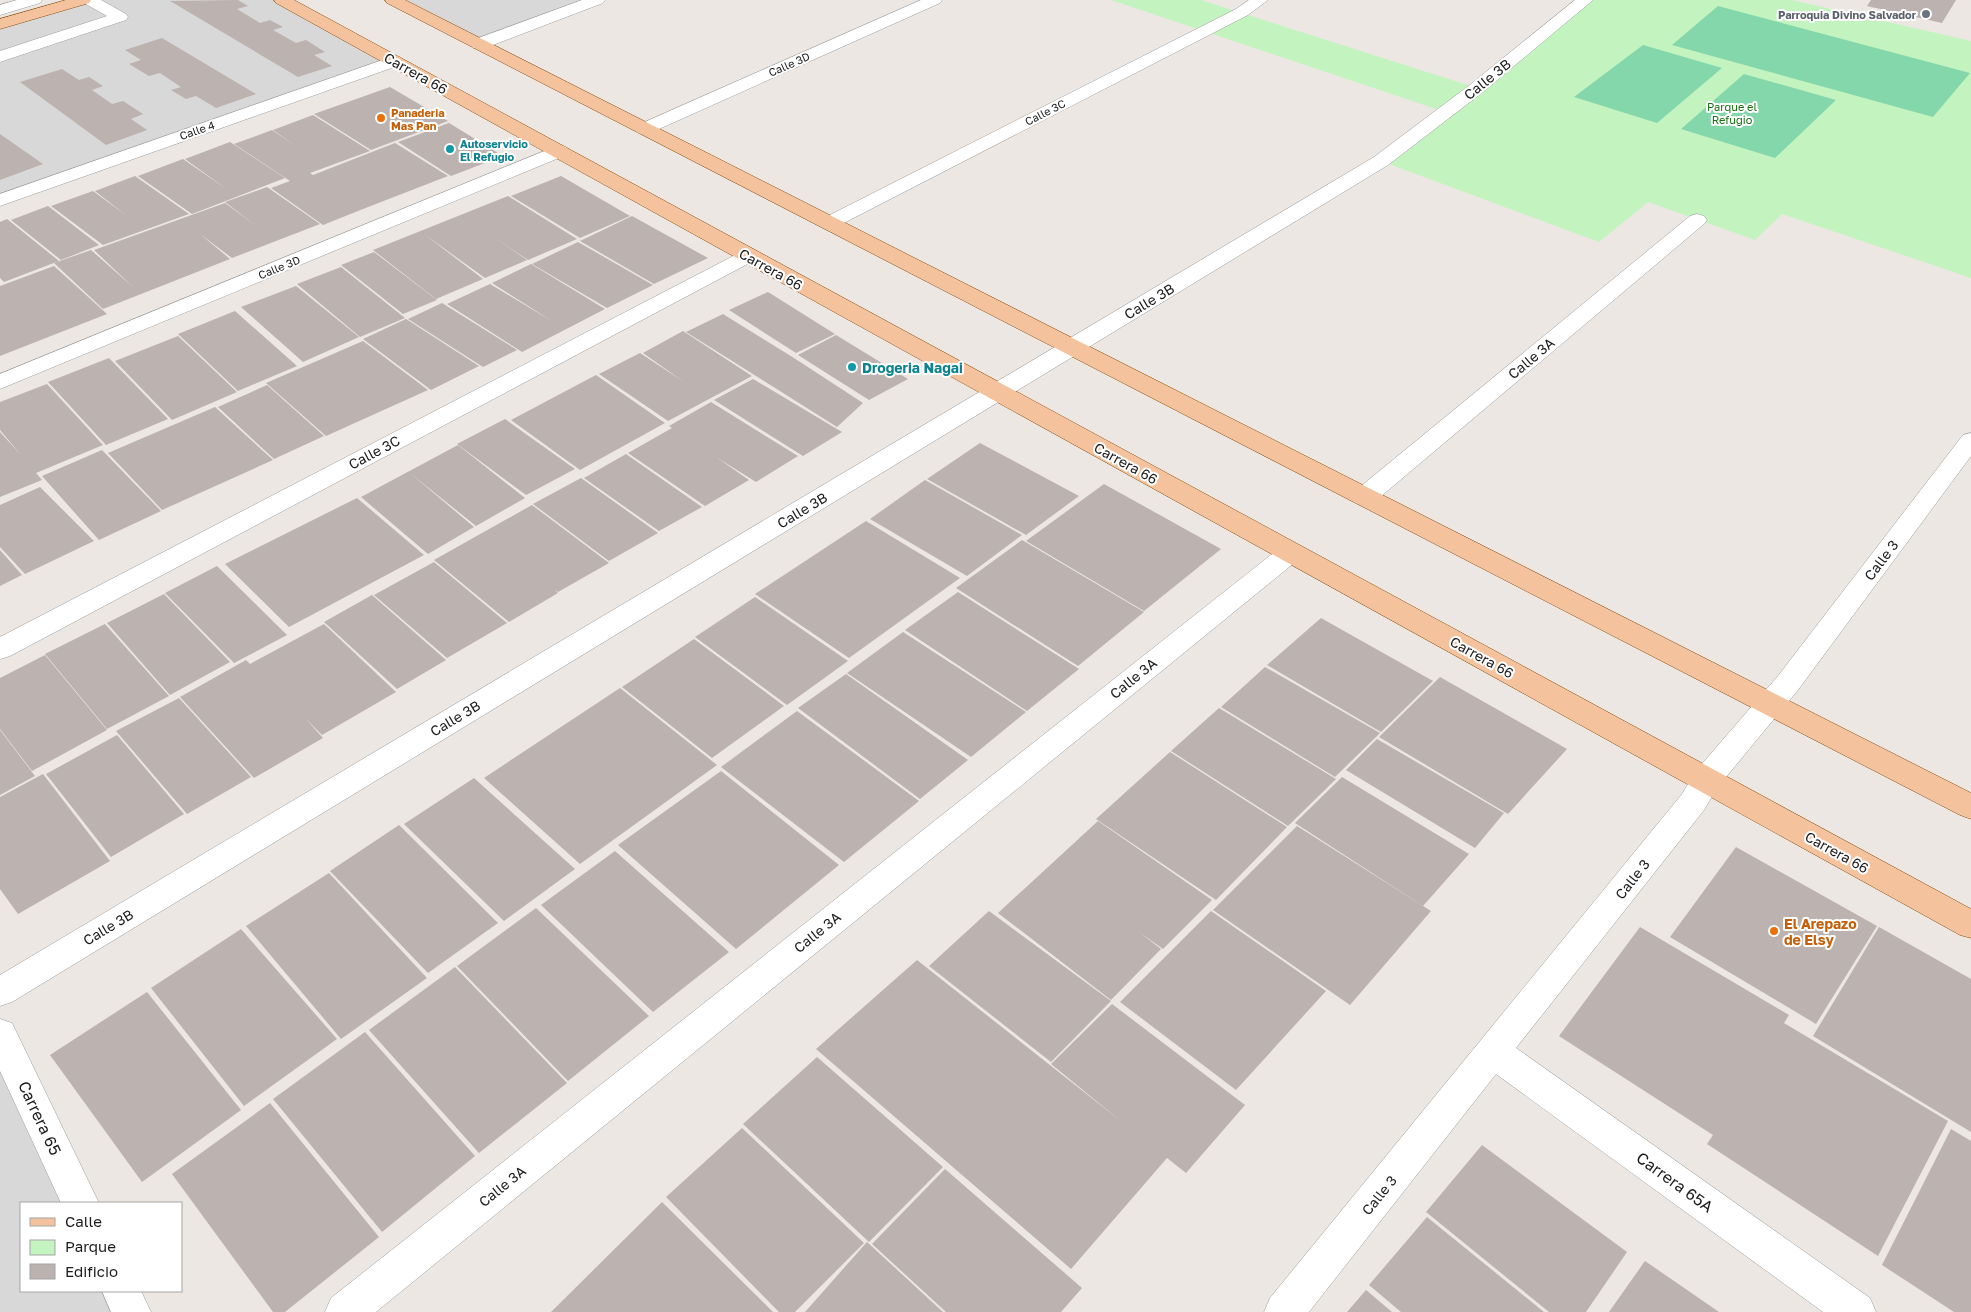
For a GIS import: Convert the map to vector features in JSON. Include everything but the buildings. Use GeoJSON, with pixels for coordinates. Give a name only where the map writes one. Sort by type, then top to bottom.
{"type":"FeatureCollection","features":[{"type":"Feature","properties":{"kind":"main road"},"geometry":{"type":"LineString","coordinates":[[0,24],[83,0]]}},
{"type":"Feature","properties":{"kind":"main road","name":"Carrera 66"},"geometry":{"type":"LineString","coordinates":[[282,0],[1971,925]]}},
{"type":"Feature","properties":{"kind":"main road"},"geometry":{"type":"LineString","coordinates":[[393,0],[1971,807]]}},
{"type":"Feature","properties":{"kind":"street"},"geometry":{"type":"LineString","coordinates":[[0,10],[34,0]]}},
{"type":"Feature","properties":{"kind":"street"},"geometry":{"type":"LineString","coordinates":[[0,57],[120,17],[90,0]]}},
{"type":"Feature","properties":{"kind":"street"},"geometry":{"type":"LineString","coordinates":[[479,44],[597,0]]}},
{"type":"Feature","properties":{"kind":"street","name":"Calle 3D"},"geometry":{"type":"LineString","coordinates":[[644,129],[934,0]]}},
{"type":"Feature","properties":{"kind":"street","name":"Calle 3C"},"geometry":{"type":"LineString","coordinates":[[829,223],[1242,12],[1260,0]]}},
{"type":"Feature","properties":{"kind":"street","name":"Calle 3B"},"geometry":{"type":"LineString","coordinates":[[0,992],[1381,161],[1463,99],[1585,0]]}},
{"type":"Feature","properties":{"kind":"street","name":"Calle 4"},"geometry":{"type":"LineString","coordinates":[[0,200],[394,61]]}},
{"type":"Feature","properties":{"kind":"street","name":"Calle 3D"},"geometry":{"type":"LineString","coordinates":[[0,382],[559,151]]}},
{"type":"Feature","properties":{"kind":"street","name":"Calle 3A"},"geometry":{"type":"LineString","coordinates":[[1364,497],[1697,220]]}},
{"type":"Feature","properties":{"kind":"street","name":"Calle 3C"},"geometry":{"type":"LineString","coordinates":[[0,649],[748,256]]}},
{"type":"Feature","properties":{"kind":"street","name":"Calle 3"},"geometry":{"type":"LineString","coordinates":[[1284,1312],[1693,802],[1706,780],[1771,705],[1971,440]]}},
{"type":"Feature","properties":{"kind":"street","name":"Calle 3A"},"geometry":{"type":"LineString","coordinates":[[345,1312],[1290,553]]}},
{"type":"Feature","properties":{"kind":"street","name":"Carrera 65"},"geometry":{"type":"LineString","coordinates":[[0,1034],[80,1202]]}},
{"type":"Feature","properties":{"kind":"street","name":"Carrera 65A"},"geometry":{"type":"LineString","coordinates":[[1494,1052],[1856,1312]]}},
{"type":"Feature","properties":{"kind":"street"},"geometry":{"type":"LineString","coordinates":[[121,1292],[131,1312]]}},
{"type":"Feature","properties":{"kind":"shaded area"},"geometry":{"type":"Polygon","coordinates":[[[83,0],[282,0],[394,61],[0,200],[0,24],[83,0]]]}},
{"type":"Feature","properties":{"kind":"shaded area"},"geometry":{"type":"Polygon","coordinates":[[[393,0],[597,0],[479,44],[393,0]]]}},
{"type":"Feature","properties":{"kind":"shaded area"},"geometry":{"type":"Polygon","coordinates":[[[0,1034],[80,1202],[20,1202],[20,1292],[121,1292],[131,1312],[0,1312],[0,1034]]]}},
{"type":"Feature","properties":{"kind":"green space","name":"Parque el Refugio"},"geometry":{"type":"Polygon","coordinates":[[[1111,0],[1201,0],[1477,88],[1585,0],[1792,0],[1971,41],[1971,278],[1782,214],[1755,240],[1648,202],[1599,242],[1381,161],[1445,112],[1111,0]]]}},
{"type":"Feature","properties":{"kind":"green space"},"geometry":{"type":"Polygon","coordinates":[[[1718,6],[1970,73],[1933,117],[1672,45],[1718,6]]]}},
{"type":"Feature","properties":{"kind":"green space"},"geometry":{"type":"Polygon","coordinates":[[[1643,45],[1722,68],[1657,123],[1574,97],[1643,45]]]}},
{"type":"Feature","properties":{"kind":"green space"},"geometry":{"type":"Polygon","coordinates":[[[1744,74],[1836,100],[1775,158],[1681,129],[1744,74]]]}},
{"type":"Feature","properties":{"kind":"place","name":"Parroquia Divino Salvador"},"geometry":{"type":"Point","coordinates":[1926,14]}},
{"type":"Feature","properties":{"kind":"place","name":"Panaderia Mas Pan"},"geometry":{"type":"Point","coordinates":[381,118]}},
{"type":"Feature","properties":{"kind":"place","name":"Autoservicio El Refugio"},"geometry":{"type":"Point","coordinates":[450,149]}},
{"type":"Feature","properties":{"kind":"place","name":"Drogeria Nagai"},"geometry":{"type":"Point","coordinates":[852,367]}},
{"type":"Feature","properties":{"kind":"place","name":"El Arepazo de Elsy"},"geometry":{"type":"Point","coordinates":[1774,931]}}]}
